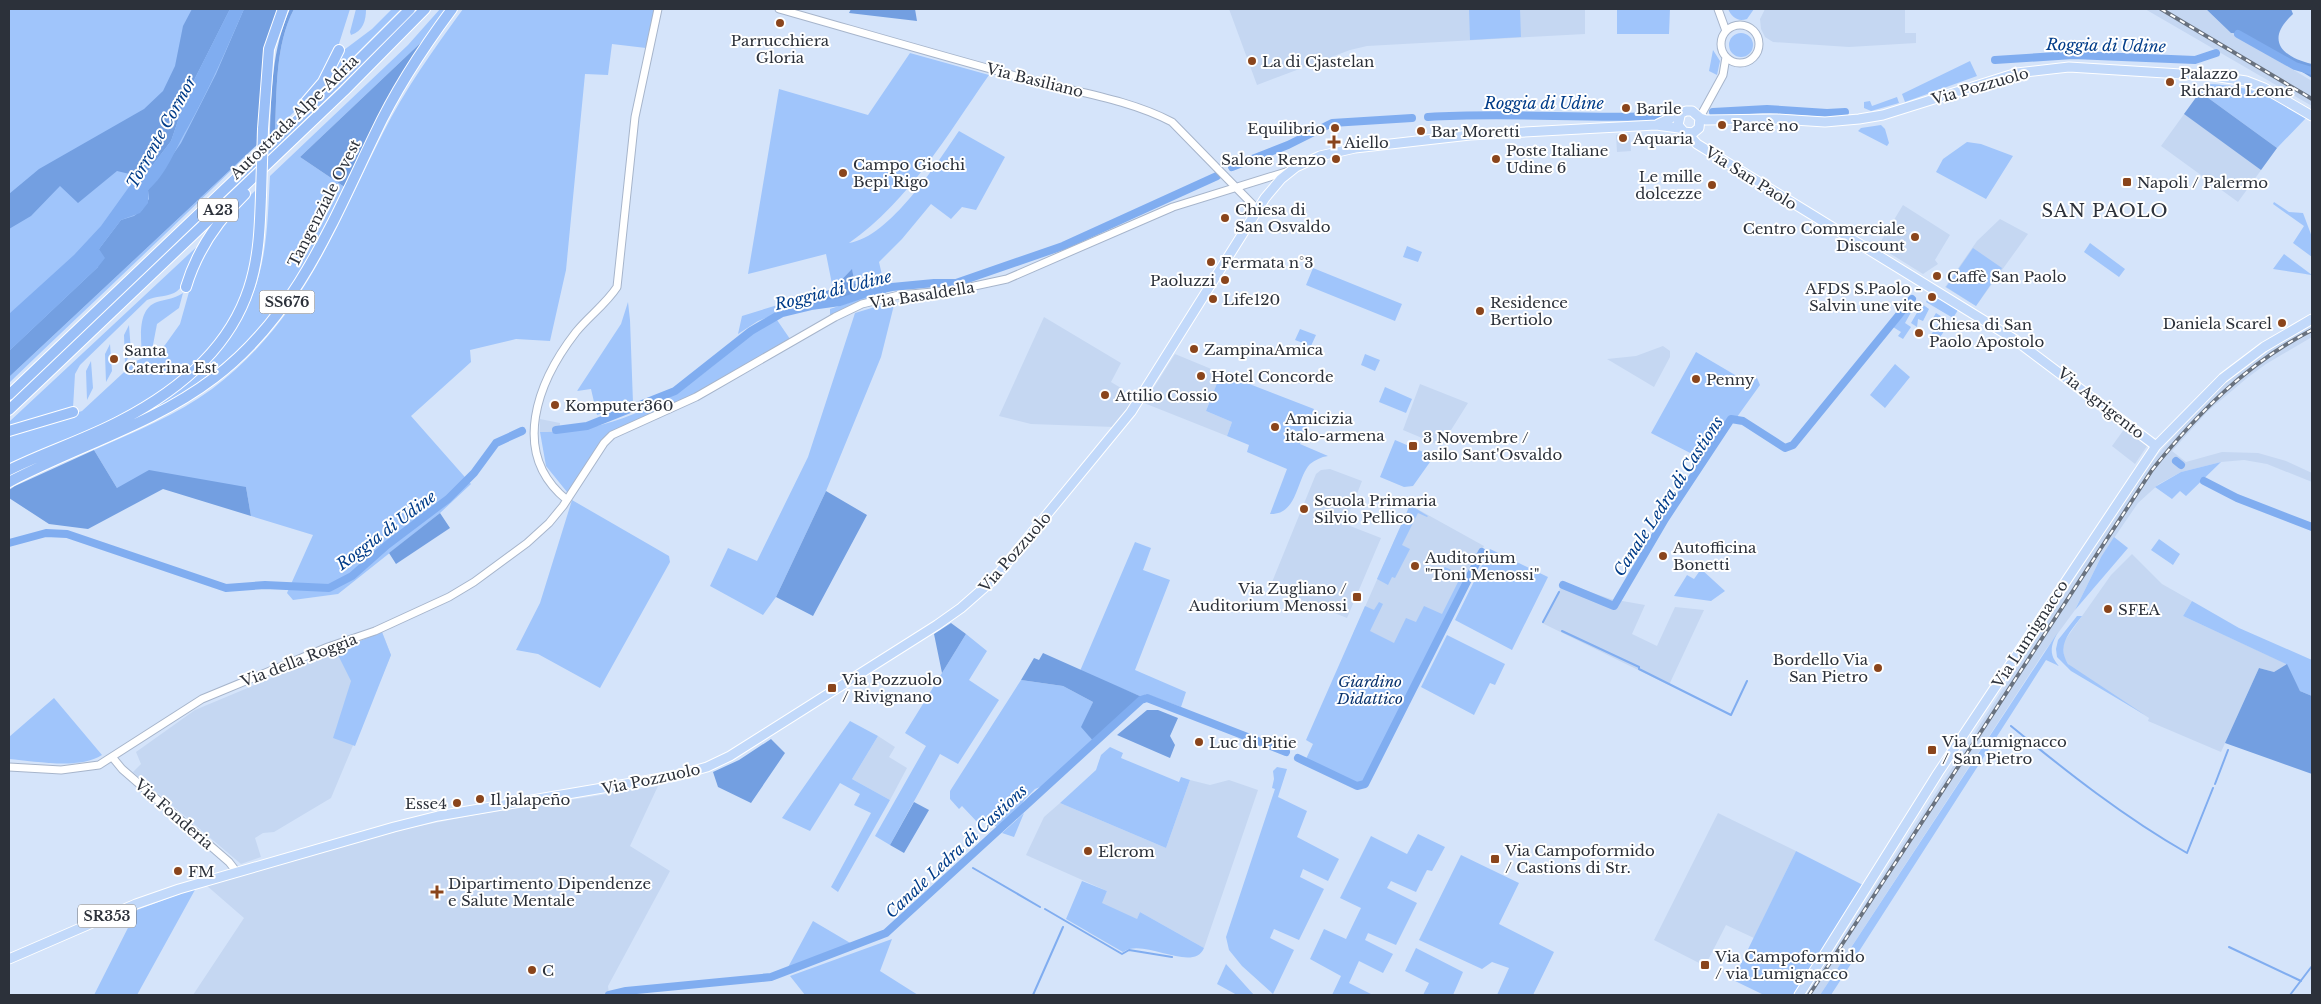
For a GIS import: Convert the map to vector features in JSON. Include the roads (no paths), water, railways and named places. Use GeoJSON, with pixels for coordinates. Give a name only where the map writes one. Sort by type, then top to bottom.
{"type":"FeatureCollection","features":[{"type":"Feature","properties":{"kind":"highway","name":"SS676"},"geometry":{"type":"LineString","coordinates":[[9,470],[126,418],[172,389],[213,352],[230,328],[249,289],[256,258],[269,49],[275,26],[283,9]]}},
{"type":"Feature","properties":{"kind":"highway","name":"Autostrada Alpe-Adria"},"geometry":{"type":"LineString","coordinates":[[9,394],[272,144],[410,9]]}},
{"type":"Feature","properties":{"kind":"highway","name":"Autostrada Alpe-Adria"},"geometry":{"type":"LineString","coordinates":[[9,410],[396,40],[425,9]]}},
{"type":"Feature","properties":{"kind":"highway","name":"Tangenziale Ovest"},"geometry":{"type":"LineString","coordinates":[[9,482],[158,414],[215,377],[260,336],[282,309],[312,263],[398,90],[452,9]]}},
{"type":"Feature","properties":{"kind":"highway"},"geometry":{"type":"LineString","coordinates":[[272,144],[280,127],[316,92],[340,50]]}},
{"type":"Feature","properties":{"kind":"highway"},"geometry":{"type":"LineString","coordinates":[[186,286],[199,254],[216,226],[274,165],[289,142]]}},
{"type":"Feature","properties":{"kind":"highway"},"geometry":{"type":"LineString","coordinates":[[9,431],[73,412]]}},
{"type":"Feature","properties":{"kind":"main road","name":"Via Pozzuolo"},"geometry":{"type":"LineString","coordinates":[[1700,117],[1706,120],[1777,118],[1825,122],[1859,120],[1883,115],[2017,73],[2069,67],[2213,76],[2246,81],[2264,88],[2312,116]]}},
{"type":"Feature","properties":{"kind":"main road"},"geometry":{"type":"LineString","coordinates":[[1686,111],[1692,111],[1700,117],[1699,128],[1688,134],[1679,128],[1680,116],[1686,111]]}},
{"type":"Feature","properties":{"kind":"main road","name":"Via Pozzuolo"},"geometry":{"type":"LineString","coordinates":[[1656,126],[1680,116]]}},
{"type":"Feature","properties":{"kind":"main road","name":"Via Pozzuolo"},"geometry":{"type":"LineString","coordinates":[[9,959],[136,904],[236,871],[438,816],[679,775],[707,767],[730,756],[937,625],[980,593],[1006,566],[1131,412],[1258,210],[1275,186],[1292,170],[1331,153],[1414,140],[1656,126],[1679,128]]}},
{"type":"Feature","properties":{"kind":"main road","name":"Via San Paolo"},"geometry":{"type":"LineString","coordinates":[[1688,134],[1697,144],[1971,313]]}},
{"type":"Feature","properties":{"kind":"main road","name":"Via Agrigento"},"geometry":{"type":"LineString","coordinates":[[1971,313],[2048,362],[2156,446]]}},
{"type":"Feature","properties":{"kind":"main road","name":"Via Lumignacco"},"geometry":{"type":"LineString","coordinates":[[1799,995],[1938,773],[2156,446],[2223,378],[2264,347],[2312,319]]}},
{"type":"Feature","properties":{"kind":"street"},"geometry":{"type":"LineString","coordinates":[[567,500],[544,474],[538,460],[535,436],[536,407],[564,350],[579,329],[610,298],[618,287],[635,117],[658,9]]}},
{"type":"Feature","properties":{"kind":"street","name":"Via Basiliano"},"geometry":{"type":"LineString","coordinates":[[779,9],[913,48],[1104,97],[1156,113],[1172,122],[1258,210]]}},
{"type":"Feature","properties":{"kind":"street"},"geometry":{"type":"LineString","coordinates":[[1718,11],[1729,29]]}},
{"type":"Feature","properties":{"kind":"street"},"geometry":{"type":"LineString","coordinates":[[1723,75],[1738,63],[1752,58],[1758,50],[1755,33],[1749,28],[1742,26],[1729,29],[1721,42],[1722,50],[1726,57],[1738,63]]}},
{"type":"Feature","properties":{"kind":"street"},"geometry":{"type":"LineString","coordinates":[[1700,117],[1723,75],[1726,57]]}},
{"type":"Feature","properties":{"kind":"street"},"geometry":{"type":"LineString","coordinates":[[1692,111],[1708,101]]}},
{"type":"Feature","properties":{"kind":"street","name":"Via Pozzuolo"},"geometry":{"type":"LineString","coordinates":[[1236,187],[1292,170]]}},
{"type":"Feature","properties":{"kind":"street","name":"Via Basaldella"},"geometry":{"type":"LineString","coordinates":[[567,500],[604,443],[612,435],[696,398],[844,313],[882,298],[956,290],[1007,279],[1174,207],[1236,187]]}},
{"type":"Feature","properties":{"kind":"street","name":"Via della Roggia"},"geometry":{"type":"LineString","coordinates":[[9,767],[42,770],[76,769],[99,765],[113,758],[175,714],[202,699],[319,650],[375,631],[449,597],[474,582],[527,544],[556,516],[567,500]]}},
{"type":"Feature","properties":{"kind":"street","name":"Via Fonderia"},"geometry":{"type":"LineString","coordinates":[[113,758],[122,769],[229,862],[236,871]]}},
{"type":"Feature","properties":{"kind":"waterway","name":"Roggia di Udine"},"geometry":{"type":"LineString","coordinates":[[2238,34],[2295,66],[2312,71]]}},
{"type":"Feature","properties":{"kind":"waterway","name":"Roggia di Udine"},"geometry":{"type":"LineString","coordinates":[[1995,60],[2073,55],[2195,60],[2216,53]]}},
{"type":"Feature","properties":{"kind":"waterway","name":"Roggia di Udine"},"geometry":{"type":"LineString","coordinates":[[1713,112],[1767,109],[1827,113],[1845,112]]}},
{"type":"Feature","properties":{"kind":"waterway","name":"Roggia di Udine"},"geometry":{"type":"LineString","coordinates":[[1428,117],[1486,115],[1659,116]]}},
{"type":"Feature","properties":{"kind":"waterway","name":"Roggia di Udine"},"geometry":{"type":"LineString","coordinates":[[1232,167],[1288,145],[1332,123],[1412,118]]}},
{"type":"Feature","properties":{"kind":"waterway","name":"Roggia di Udine"},"geometry":{"type":"LineString","coordinates":[[556,430],[587,426],[675,391],[751,331],[782,313],[840,302],[892,287],[956,283],[1063,246],[1217,176]]}},
{"type":"Feature","properties":{"kind":"waterway","name":"Canale Ledra di Castions"},"geometry":{"type":"LineString","coordinates":[[1563,585],[1614,606],[1665,519],[1731,419],[1743,421],[1785,448],[1793,445],[1912,299]]}},
{"type":"Feature","properties":{"kind":"waterway","name":"Roggia di Udine"},"geometry":{"type":"LineString","coordinates":[[9,543],[46,533],[67,534],[226,588],[265,585],[329,588],[352,576],[387,545],[448,499],[474,473],[496,443],[522,431]]}},
{"type":"Feature","properties":{"kind":"waterway","name":"Canale Ledra di Castions"},"geometry":{"type":"LineString","coordinates":[[2176,461],[2181,465]]}},
{"type":"Feature","properties":{"kind":"waterway","name":"Canale Ledra di Castions"},"geometry":{"type":"LineString","coordinates":[[2204,481],[2237,498],[2312,527]]}},
{"type":"Feature","properties":{"kind":"waterway","name":"Canale Ledra di Castions"},"geometry":{"type":"LineString","coordinates":[[1298,758],[1357,786],[1365,784],[1482,552]]}},
{"type":"Feature","properties":{"kind":"waterway"},"geometry":{"type":"LineString","coordinates":[[1543,622],[1559,592]]}},
{"type":"Feature","properties":{"kind":"waterway"},"geometry":{"type":"LineString","coordinates":[[1562,631],[1639,667],[1639,669],[1731,715],[1747,681]]}},
{"type":"Feature","properties":{"kind":"waterway","name":"Canale Ledra di Castions"},"geometry":{"type":"LineString","coordinates":[[609,995],[626,991],[771,977],[886,933],[1141,700],[1147,698],[1286,752]]}},
{"type":"Feature","properties":{"kind":"waterway"},"geometry":{"type":"LineString","coordinates":[[2011,726],[2096,793],[2187,853],[2213,788]]}},
{"type":"Feature","properties":{"kind":"waterway"},"geometry":{"type":"LineString","coordinates":[[2215,784],[2228,750]]}},
{"type":"Feature","properties":{"kind":"waterway","name":"Canale Ledra di Castions"},"geometry":{"type":"LineString","coordinates":[[1022,810],[1032,796],[1039,790],[1047,787]]}},
{"type":"Feature","properties":{"kind":"waterway"},"geometry":{"type":"LineString","coordinates":[[973,868],[1040,907]]}},
{"type":"Feature","properties":{"kind":"waterway"},"geometry":{"type":"LineString","coordinates":[[1045,909],[1122,954],[1129,950],[1172,957]]}},
{"type":"Feature","properties":{"kind":"waterway"},"geometry":{"type":"LineString","coordinates":[[1033,995],[1063,927]]}},
{"type":"Feature","properties":{"kind":"waterway"},"geometry":{"type":"LineString","coordinates":[[2229,947],[2301,981]]}},
{"type":"Feature","properties":{"kind":"waterway"},"geometry":{"type":"LineString","coordinates":[[2290,995],[2312,966]]}},
{"type":"Feature","properties":{"kind":"railway"},"geometry":{"type":"LineString","coordinates":[[2161,9],[2312,99]]}},
{"type":"Feature","properties":{"kind":"railway"},"geometry":{"type":"LineString","coordinates":[[1809,995],[2152,470],[2187,429],[2224,391],[2266,358],[2312,330]]}},
{"type":"Feature","properties":{"kind":"place","name":"Parrucchiera Gloria"},"geometry":{"type":"Point","coordinates":[780,23]}},
{"type":"Feature","properties":{"kind":"place","name":"La di Cjastelan"},"geometry":{"type":"Point","coordinates":[1252,61]}},
{"type":"Feature","properties":{"kind":"place","name":"Palazzo Richard Leone"},"geometry":{"type":"Point","coordinates":[2170,82]}},
{"type":"Feature","properties":{"kind":"place","name":"Barile"},"geometry":{"type":"Point","coordinates":[1626,108]}},
{"type":"Feature","properties":{"kind":"place","name":"Parcè no"},"geometry":{"type":"Point","coordinates":[1722,125]}},
{"type":"Feature","properties":{"kind":"place","name":"Equilibrio"},"geometry":{"type":"Point","coordinates":[1335,128]}},
{"type":"Feature","properties":{"kind":"place","name":"Bar Moretti"},"geometry":{"type":"Point","coordinates":[1421,131]}},
{"type":"Feature","properties":{"kind":"place","name":"Aquaria"},"geometry":{"type":"Point","coordinates":[1623,138]}},
{"type":"Feature","properties":{"kind":"place","name":"Aiello"},"geometry":{"type":"Point","coordinates":[1334,142]}},
{"type":"Feature","properties":{"kind":"place","name":"Salone Renzo"},"geometry":{"type":"Point","coordinates":[1336,159]}},
{"type":"Feature","properties":{"kind":"place","name":"Poste Italiane Udine 6"},"geometry":{"type":"Point","coordinates":[1496,159]}},
{"type":"Feature","properties":{"kind":"place","name":"Campo Giochi Bepi Rigo"},"geometry":{"type":"Point","coordinates":[843,173]}},
{"type":"Feature","properties":{"kind":"place","name":"Napoli / Palermo"},"geometry":{"type":"Point","coordinates":[2127,182]}},
{"type":"Feature","properties":{"kind":"place","name":"Le mille dolcezze"},"geometry":{"type":"Point","coordinates":[1712,185]}},
{"type":"Feature","properties":{"kind":"place","name":"Chiesa di San Osvaldo"},"geometry":{"type":"Point","coordinates":[1225,218]}},
{"type":"Feature","properties":{"kind":"place","name":"Centro Commerciale Discount"},"geometry":{"type":"Point","coordinates":[1915,237]}},
{"type":"Feature","properties":{"kind":"place","name":"Fermata n°3"},"geometry":{"type":"Point","coordinates":[1211,262]}},
{"type":"Feature","properties":{"kind":"place","name":"Caffè San Paolo"},"geometry":{"type":"Point","coordinates":[1937,276]}},
{"type":"Feature","properties":{"kind":"place","name":"Paoluzzi"},"geometry":{"type":"Point","coordinates":[1225,280]}},
{"type":"Feature","properties":{"kind":"place","name":"AFDS S.Paolo - Salvin une vite"},"geometry":{"type":"Point","coordinates":[1932,297]}},
{"type":"Feature","properties":{"kind":"place","name":"Life120"},"geometry":{"type":"Point","coordinates":[1213,299]}},
{"type":"Feature","properties":{"kind":"place","name":"Residence Bertiolo"},"geometry":{"type":"Point","coordinates":[1480,311]}},
{"type":"Feature","properties":{"kind":"place","name":"Daniela Scarel"},"geometry":{"type":"Point","coordinates":[2282,323]}},
{"type":"Feature","properties":{"kind":"place","name":"Chiesa di San Paolo Apostolo"},"geometry":{"type":"Point","coordinates":[1919,333]}},
{"type":"Feature","properties":{"kind":"place","name":"ZampinaAmica"},"geometry":{"type":"Point","coordinates":[1194,349]}},
{"type":"Feature","properties":{"kind":"place","name":"Santa Caterina Est"},"geometry":{"type":"Point","coordinates":[114,359]}},
{"type":"Feature","properties":{"kind":"place","name":"Hotel Concorde"},"geometry":{"type":"Point","coordinates":[1201,376]}},
{"type":"Feature","properties":{"kind":"place","name":"Penny"},"geometry":{"type":"Point","coordinates":[1696,379]}},
{"type":"Feature","properties":{"kind":"place","name":"Attilio Cossio"},"geometry":{"type":"Point","coordinates":[1105,395]}},
{"type":"Feature","properties":{"kind":"place","name":"Komputer360"},"geometry":{"type":"Point","coordinates":[555,405]}},
{"type":"Feature","properties":{"kind":"place","name":"Amicizia italo-armena"},"geometry":{"type":"Point","coordinates":[1275,427]}},
{"type":"Feature","properties":{"kind":"place","name":"3 Novembre / asilo Sant'Osvaldo"},"geometry":{"type":"Point","coordinates":[1413,446]}},
{"type":"Feature","properties":{"kind":"place","name":"Scuola Primaria Silvio Pellico"},"geometry":{"type":"Point","coordinates":[1304,509]}},
{"type":"Feature","properties":{"kind":"place","name":"Autofficina Bonetti"},"geometry":{"type":"Point","coordinates":[1663,556]}},
{"type":"Feature","properties":{"kind":"place","name":"Auditorium \"Toni Menossi\""},"geometry":{"type":"Point","coordinates":[1415,566]}},
{"type":"Feature","properties":{"kind":"place","name":"Via Zugliano / Auditorium Menossi"},"geometry":{"type":"Point","coordinates":[1357,597]}},
{"type":"Feature","properties":{"kind":"place","name":"SFEA"},"geometry":{"type":"Point","coordinates":[2108,609]}},
{"type":"Feature","properties":{"kind":"place","name":"Bordello Via San Pietro"},"geometry":{"type":"Point","coordinates":[1878,668]}},
{"type":"Feature","properties":{"kind":"place","name":"Via Pozzuolo / Rivignano"},"geometry":{"type":"Point","coordinates":[832,688]}},
{"type":"Feature","properties":{"kind":"place","name":"Luc di Pitie"},"geometry":{"type":"Point","coordinates":[1199,742]}},
{"type":"Feature","properties":{"kind":"place","name":"Via Lumignacco / San Pietro"},"geometry":{"type":"Point","coordinates":[1932,750]}},
{"type":"Feature","properties":{"kind":"place","name":"Il jalapeño"},"geometry":{"type":"Point","coordinates":[480,799]}},
{"type":"Feature","properties":{"kind":"place","name":"Esse4"},"geometry":{"type":"Point","coordinates":[457,803]}},
{"type":"Feature","properties":{"kind":"place","name":"Elcrom"},"geometry":{"type":"Point","coordinates":[1088,851]}},
{"type":"Feature","properties":{"kind":"place","name":"Via Campoformido / Castions di Str."},"geometry":{"type":"Point","coordinates":[1495,859]}},
{"type":"Feature","properties":{"kind":"place","name":"FM"},"geometry":{"type":"Point","coordinates":[178,871]}},
{"type":"Feature","properties":{"kind":"place","name":"Dipartimento Dipendenze e Salute Mentale"},"geometry":{"type":"Point","coordinates":[437,892]}},
{"type":"Feature","properties":{"kind":"place","name":"Via Campoformido / via Lumignacco"},"geometry":{"type":"Point","coordinates":[1705,965]}},
{"type":"Feature","properties":{"kind":"place","name":"C"},"geometry":{"type":"Point","coordinates":[532,970]}},
{"type":"Feature","properties":{"kind":"district","name":"SAN PAOLO"},"geometry":{"type":"Point","coordinates":[2105,211]}},
{"type":"Feature","properties":{"kind":"water label","name":"Torrente Cormor"},"geometry":{"type":"Point","coordinates":[161,132]}},
{"type":"Feature","properties":{"kind":"park label","name":"Giardino Didattico"},"geometry":{"type":"Point","coordinates":[1370,690]}}]}
